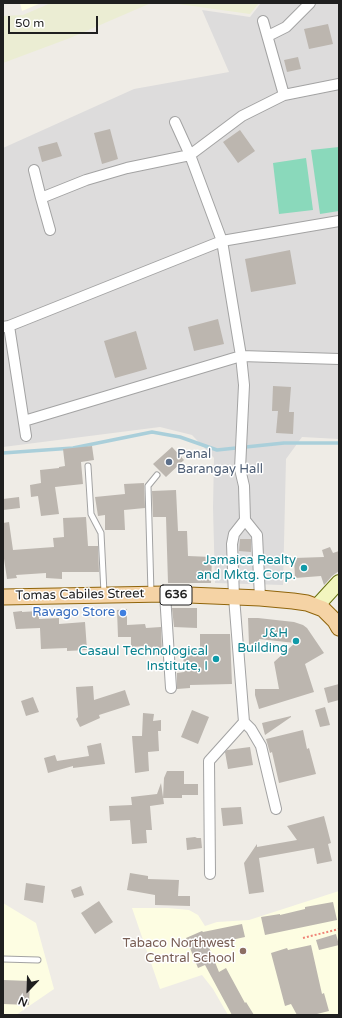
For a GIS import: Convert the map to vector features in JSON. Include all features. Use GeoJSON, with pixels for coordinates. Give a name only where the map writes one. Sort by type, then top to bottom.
{"type":"FeatureCollection","features":[{"type":"Feature","properties":{"kind":"main road","name":"Tomas Cabiles Street"},"geometry":{"type":"LineString","coordinates":[[3,597],[158,594],[260,598],[293,601],[317,606],[328,614],[339,628]]}},
{"type":"Feature","properties":{"kind":"street"},"geometry":{"type":"LineString","coordinates":[[268,36],[286,27],[310,3]]}},
{"type":"Feature","properties":{"kind":"street"},"geometry":{"type":"LineString","coordinates":[[263,21],[284,95]]}},
{"type":"Feature","properties":{"kind":"street"},"geometry":{"type":"LineString","coordinates":[[41,198],[86,180],[120,170],[190,156],[242,116],[284,95],[339,84]]}},
{"type":"Feature","properties":{"kind":"street"},"geometry":{"type":"LineString","coordinates":[[175,122],[190,156],[222,241],[241,356],[244,385],[240,469],[244,486],[245,520],[257,535],[260,598]]}},
{"type":"Feature","properties":{"kind":"street"},"geometry":{"type":"LineString","coordinates":[[34,170],[50,230]]}},
{"type":"Feature","properties":{"kind":"street"},"geometry":{"type":"LineString","coordinates":[[26,436],[6,327],[222,241],[339,221]]}},
{"type":"Feature","properties":{"kind":"street"},"geometry":{"type":"LineString","coordinates":[[24,421],[241,356],[339,359]]}},
{"type":"Feature","properties":{"kind":"street"},"geometry":{"type":"LineString","coordinates":[[245,520],[234,534],[233,539],[234,597],[244,722],[252,729],[261,746],[276,809]]}},
{"type":"Feature","properties":{"kind":"street"},"geometry":{"type":"LineString","coordinates":[[317,606],[339,582]]}},
{"type":"Feature","properties":{"kind":"street"},"geometry":{"type":"LineString","coordinates":[[158,594],[171,688]]}},
{"type":"Feature","properties":{"kind":"street"},"geometry":{"type":"LineString","coordinates":[[210,874],[209,761],[244,722]]}},
{"type":"Feature","properties":{"kind":"lane"},"geometry":{"type":"LineString","coordinates":[[88,466],[91,514],[101,533],[104,594]]}},
{"type":"Feature","properties":{"kind":"lane"},"geometry":{"type":"LineString","coordinates":[[157,475],[148,486],[158,594]]}},
{"type":"Feature","properties":{"kind":"lane"},"geometry":{"type":"LineString","coordinates":[[3,959],[38,960]]}},
{"type":"Feature","properties":{"kind":"path"},"geometry":{"type":"LineString","coordinates":[[303,938],[339,929]]}},
{"type":"Feature","properties":{"kind":"shaded area"},"geometry":{"type":"Polygon","coordinates":[[[20,3],[41,3],[22,11],[20,3]]]}},
{"type":"Feature","properties":{"kind":"shaded area"},"geometry":{"type":"Polygon","coordinates":[[[51,3],[151,3],[70,38],[3,63],[3,16],[23,15],[51,3]]]}},
{"type":"Feature","properties":{"kind":"shaded area"},"geometry":{"type":"Polygon","coordinates":[[[171,3],[259,3],[250,14],[171,3]]]}},
{"type":"Feature","properties":{"kind":"shaded area"},"geometry":{"type":"Polygon","coordinates":[[[261,3],[339,3],[339,439],[302,437],[286,459],[283,585],[215,583],[213,508],[214,458],[192,435],[160,427],[3,447],[3,148],[134,89],[229,72],[202,10],[250,17],[261,3]]]}},
{"type":"Feature","properties":{"kind":"shaded area","name":"Tabaco Northwest Central School"},"geometry":{"type":"Polygon","coordinates":[[[339,891],[339,1015],[228,1015],[213,989],[202,975],[160,989],[132,908],[168,908],[189,910],[198,915],[205,926],[217,922],[249,920],[339,891]]]}},
{"type":"Feature","properties":{"kind":"shaded area"},"geometry":{"type":"Polygon","coordinates":[[[3,903],[36,923],[54,989],[16,1015],[3,1015],[3,903]]]}},
{"type":"Feature","properties":{"kind":"green space"},"geometry":{"type":"Polygon","coordinates":[[[339,147],[339,211],[320,214],[311,150],[339,147]]]}},
{"type":"Feature","properties":{"kind":"green space"},"geometry":{"type":"Polygon","coordinates":[[[306,158],[313,210],[279,214],[273,163],[306,158]]]}},
{"type":"Feature","properties":{"kind":"building"},"geometry":{"type":"Polygon","coordinates":[[[328,24],[333,44],[309,49],[304,29],[328,24]]]}},
{"type":"Feature","properties":{"kind":"building"},"geometry":{"type":"Polygon","coordinates":[[[298,57],[301,69],[287,72],[284,60],[298,57]]]}},
{"type":"Feature","properties":{"kind":"building"},"geometry":{"type":"Polygon","coordinates":[[[110,129],[118,159],[102,164],[94,133],[110,129]]]}},
{"type":"Feature","properties":{"kind":"building"},"geometry":{"type":"Polygon","coordinates":[[[240,130],[255,151],[238,163],[223,142],[240,130]]]}},
{"type":"Feature","properties":{"kind":"building"},"geometry":{"type":"Polygon","coordinates":[[[57,142],[62,156],[42,162],[38,147],[57,142]]]}},
{"type":"Feature","properties":{"kind":"building"},"geometry":{"type":"Polygon","coordinates":[[[290,250],[296,284],[251,292],[245,259],[290,250]]]}},
{"type":"Feature","properties":{"kind":"building"},"geometry":{"type":"Polygon","coordinates":[[[218,319],[224,344],[194,351],[188,327],[218,319]]]}},
{"type":"Feature","properties":{"kind":"building"},"geometry":{"type":"Polygon","coordinates":[[[136,331],[147,369],[115,378],[104,341],[136,331]]]}},
{"type":"Feature","properties":{"kind":"building"},"geometry":{"type":"Polygon","coordinates":[[[273,386],[291,387],[289,412],[294,412],[293,434],[276,433],[278,411],[272,411],[273,386]]]}},
{"type":"Feature","properties":{"kind":"building"},"geometry":{"type":"Polygon","coordinates":[[[92,446],[94,460],[81,462],[83,484],[55,487],[59,514],[41,516],[38,496],[31,497],[30,485],[41,483],[40,470],[65,466],[63,449],[92,446]]]}},
{"type":"Feature","properties":{"kind":"building","name":"Panal Barangay Hall"},"geometry":{"type":"Polygon","coordinates":[[[172,447],[184,460],[166,477],[153,464],[172,447]]]}},
{"type":"Feature","properties":{"kind":"building"},"geometry":{"type":"Polygon","coordinates":[[[144,483],[145,508],[124,510],[125,530],[105,530],[105,515],[98,516],[95,497],[125,494],[124,484],[144,483]]]}},
{"type":"Feature","properties":{"kind":"building"},"geometry":{"type":"Polygon","coordinates":[[[176,490],[178,531],[187,531],[188,556],[212,557],[211,583],[168,583],[166,517],[153,517],[152,491],[176,490]]]}},
{"type":"Feature","properties":{"kind":"building"},"geometry":{"type":"Polygon","coordinates":[[[19,497],[20,508],[3,510],[3,499],[19,497]]]}},
{"type":"Feature","properties":{"kind":"building"},"geometry":{"type":"Polygon","coordinates":[[[86,517],[88,546],[98,546],[99,572],[62,572],[62,579],[46,578],[46,573],[16,575],[17,578],[7,579],[3,552],[3,523],[9,522],[13,550],[54,547],[53,538],[64,537],[63,518],[86,517]]]}},
{"type":"Feature","properties":{"kind":"building"},"geometry":{"type":"Polygon","coordinates":[[[240,539],[251,539],[251,552],[239,551],[240,539]]]}},
{"type":"Feature","properties":{"kind":"building"},"geometry":{"type":"Polygon","coordinates":[[[330,547],[333,553],[339,551],[339,571],[324,585],[321,576],[295,578],[294,558],[324,557],[322,550],[330,547]]]}},
{"type":"Feature","properties":{"kind":"building"},"geometry":{"type":"Polygon","coordinates":[[[172,608],[197,608],[197,628],[174,627],[172,608]]]}},
{"type":"Feature","properties":{"kind":"building"},"geometry":{"type":"Polygon","coordinates":[[[127,609],[127,625],[145,624],[146,628],[161,627],[162,655],[149,655],[149,646],[131,647],[131,637],[118,637],[117,610],[127,609]]]}},
{"type":"Feature","properties":{"kind":"building"},"geometry":{"type":"Polygon","coordinates":[[[38,611],[39,619],[59,618],[59,624],[85,622],[87,650],[67,651],[67,648],[41,649],[40,628],[16,629],[13,612],[38,611]]]}},
{"type":"Feature","properties":{"kind":"building"},"geometry":{"type":"Polygon","coordinates":[[[248,618],[294,622],[307,628],[324,653],[305,664],[314,692],[259,709],[255,689],[279,689],[274,662],[295,643],[259,639],[260,645],[249,645],[248,618]]]}},
{"type":"Feature","properties":{"kind":"building","name":"Casaul Technological Institute, I"},"geometry":{"type":"Polygon","coordinates":[[[200,634],[230,634],[232,684],[190,685],[190,688],[177,689],[177,673],[184,672],[183,651],[200,650],[200,634]]]}},
{"type":"Feature","properties":{"kind":"building"},"geometry":{"type":"Polygon","coordinates":[[[339,684],[339,700],[328,703],[324,688],[339,684]]]}},
{"type":"Feature","properties":{"kind":"building"},"geometry":{"type":"Polygon","coordinates":[[[93,686],[94,700],[125,690],[130,705],[99,715],[100,718],[80,727],[76,719],[78,717],[76,687],[93,686]]]}},
{"type":"Feature","properties":{"kind":"building"},"geometry":{"type":"Polygon","coordinates":[[[33,697],[39,712],[26,716],[21,701],[33,697]]]}},
{"type":"Feature","properties":{"kind":"building"},"geometry":{"type":"Polygon","coordinates":[[[325,707],[330,725],[320,727],[315,710],[325,707]]]}},
{"type":"Feature","properties":{"kind":"building"},"geometry":{"type":"Polygon","coordinates":[[[192,710],[209,717],[198,744],[181,737],[192,710]]]}},
{"type":"Feature","properties":{"kind":"building"},"geometry":{"type":"Polygon","coordinates":[[[143,713],[154,714],[153,721],[161,720],[161,731],[158,731],[159,751],[148,752],[149,771],[135,773],[132,736],[142,736],[143,713]]]}},
{"type":"Feature","properties":{"kind":"building"},"geometry":{"type":"Polygon","coordinates":[[[291,717],[265,735],[262,723],[291,717]]]}},
{"type":"Feature","properties":{"kind":"building"},"geometry":{"type":"Polygon","coordinates":[[[303,730],[307,749],[309,748],[316,774],[279,783],[272,752],[270,753],[266,739],[303,730]]]}},
{"type":"Feature","properties":{"kind":"building"},"geometry":{"type":"Polygon","coordinates":[[[101,743],[105,764],[73,768],[73,766],[48,773],[44,758],[55,755],[57,761],[89,756],[87,746],[101,743]]]}},
{"type":"Feature","properties":{"kind":"building"},"geometry":{"type":"Polygon","coordinates":[[[250,747],[253,765],[228,769],[225,752],[227,750],[250,747]]]}},
{"type":"Feature","properties":{"kind":"building"},"geometry":{"type":"Polygon","coordinates":[[[167,771],[184,771],[184,784],[198,784],[198,795],[182,795],[182,798],[163,798],[164,778],[167,771]]]}},
{"type":"Feature","properties":{"kind":"building"},"geometry":{"type":"Polygon","coordinates":[[[161,783],[164,804],[150,806],[152,830],[146,830],[147,843],[132,844],[130,820],[110,821],[109,806],[132,805],[131,797],[157,794],[161,783]]]}},
{"type":"Feature","properties":{"kind":"building"},"geometry":{"type":"Polygon","coordinates":[[[241,807],[243,824],[223,826],[221,808],[241,807]]]}},
{"type":"Feature","properties":{"kind":"building"},"geometry":{"type":"Polygon","coordinates":[[[324,816],[331,843],[328,844],[332,861],[317,864],[314,848],[259,858],[264,892],[249,894],[244,863],[257,844],[257,847],[297,840],[287,826],[324,816]]]}},
{"type":"Feature","properties":{"kind":"building"},"geometry":{"type":"Polygon","coordinates":[[[186,838],[201,838],[202,848],[187,850],[186,838]]]}},
{"type":"Feature","properties":{"kind":"building"},"geometry":{"type":"Polygon","coordinates":[[[130,873],[148,876],[148,879],[179,880],[178,896],[190,896],[190,906],[155,905],[155,895],[127,890],[130,873]]]}},
{"type":"Feature","properties":{"kind":"building"},"geometry":{"type":"Polygon","coordinates":[[[26,883],[45,886],[43,903],[24,900],[26,883]]]}},
{"type":"Feature","properties":{"kind":"building"},"geometry":{"type":"Polygon","coordinates":[[[81,886],[84,895],[74,898],[71,890],[81,886]]]}},
{"type":"Feature","properties":{"kind":"building"},"geometry":{"type":"Polygon","coordinates":[[[99,901],[113,922],[95,934],[81,913],[99,901]]]}},
{"type":"Feature","properties":{"kind":"building"},"geometry":{"type":"Polygon","coordinates":[[[333,902],[337,920],[265,935],[261,917],[280,915],[305,909],[305,907],[333,902]]]}},
{"type":"Feature","properties":{"kind":"building"},"geometry":{"type":"Polygon","coordinates":[[[242,924],[245,937],[208,945],[219,972],[226,968],[245,1003],[246,1002],[254,1015],[232,1015],[205,965],[198,968],[186,938],[202,931],[242,924]]]}},
{"type":"Feature","properties":{"kind":"building"},"geometry":{"type":"Polygon","coordinates":[[[336,934],[339,945],[319,950],[316,940],[336,934]]]}},
{"type":"Feature","properties":{"kind":"building"},"geometry":{"type":"Polygon","coordinates":[[[311,945],[322,994],[324,993],[329,1011],[313,1015],[297,1015],[291,1004],[285,1006],[271,953],[287,948],[288,950],[311,945]]]}},
{"type":"Feature","properties":{"kind":"building"},"geometry":{"type":"Polygon","coordinates":[[[3,980],[30,981],[29,1005],[3,1004],[3,980]]]}},
{"type":"Feature","properties":{"kind":"waterway"},"geometry":{"type":"LineString","coordinates":[[3,453],[73,448],[152,432],[180,437],[217,450],[284,443],[339,443]]}},
{"type":"Feature","properties":{"kind":"place","name":"Panal Barangay Hall"},"geometry":{"type":"Point","coordinates":[169,462]}},
{"type":"Feature","properties":{"kind":"place","name":"Jamaica Realty and Mktg. Corp."},"geometry":{"type":"Point","coordinates":[304,568]}},
{"type":"Feature","properties":{"kind":"place","name":"Ravago Store"},"geometry":{"type":"Point","coordinates":[123,613]}},
{"type":"Feature","properties":{"kind":"place","name":"J&H Building"},"geometry":{"type":"Point","coordinates":[296,641]}},
{"type":"Feature","properties":{"kind":"place","name":"Casaul Technological Institute, I"},"geometry":{"type":"Point","coordinates":[216,659]}},
{"type":"Feature","properties":{"kind":"place","name":"Tabaco Northwest Central School"},"geometry":{"type":"Point","coordinates":[243,951]}}]}
